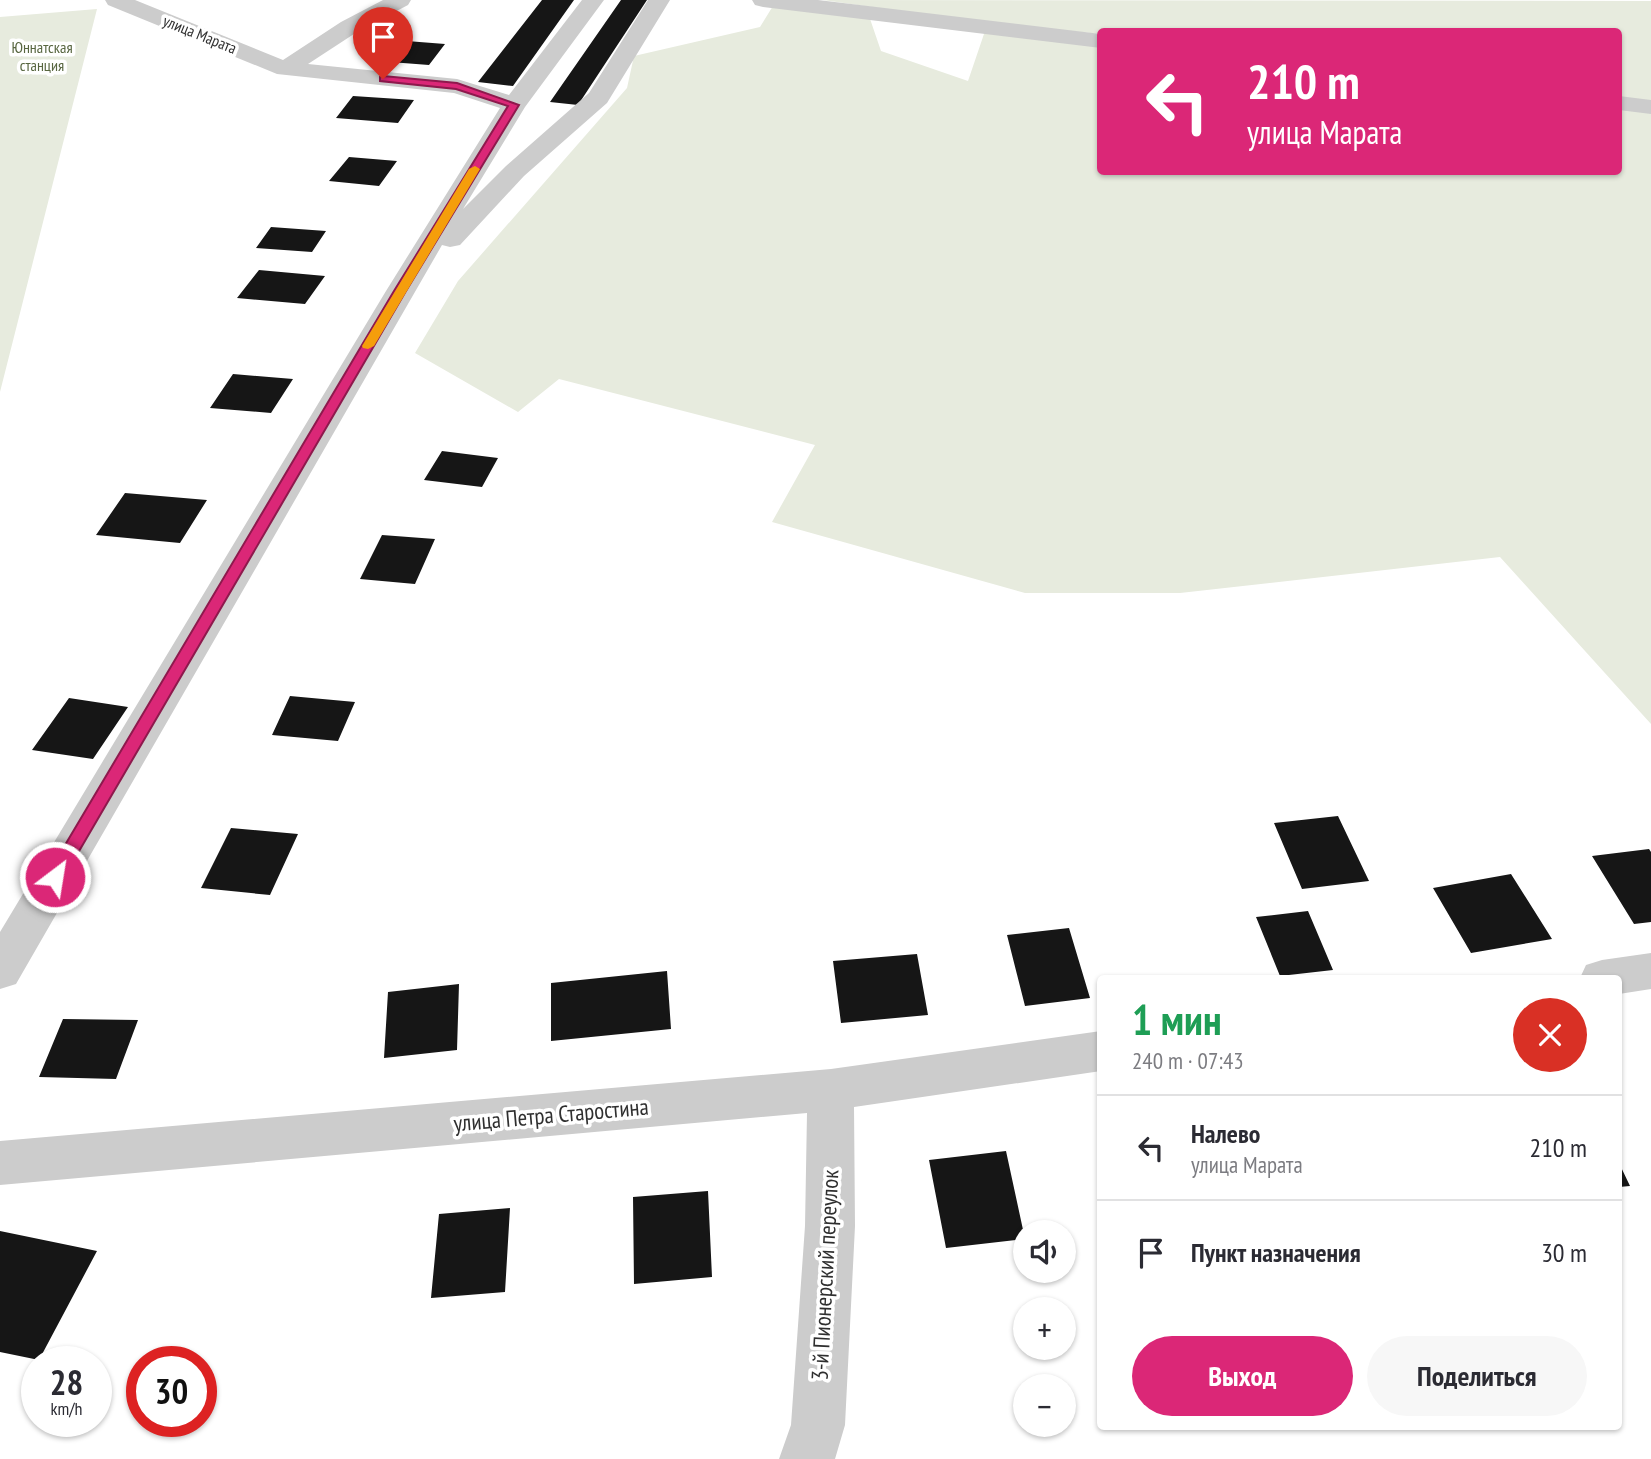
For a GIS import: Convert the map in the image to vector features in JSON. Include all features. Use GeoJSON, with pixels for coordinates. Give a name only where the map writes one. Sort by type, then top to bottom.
{"type":"FeatureCollection","features":[{"type":"Feature","properties":{"kind":"street","name":"улица Марата"},"geometry":{"type":"LineString","coordinates":[[116,0],[285,69],[457,86],[514,105]]}},
{"type":"Feature","properties":{"kind":"street"},"geometry":{"type":"LineString","coordinates":[[285,69],[349,27],[400,0]]}},
{"type":"Feature","properties":{"kind":"street"},"geometry":{"type":"LineString","coordinates":[[0,971],[400,291],[514,105],[593,0]]}},
{"type":"Feature","properties":{"kind":"street"},"geometry":{"type":"LineString","coordinates":[[400,291],[515,171],[598,98],[659,0]]}},
{"type":"Feature","properties":{"kind":"street"},"geometry":{"type":"LineString","coordinates":[[763,0],[1097,41]]}},
{"type":"Feature","properties":{"kind":"street"},"geometry":{"type":"LineString","coordinates":[[1622,103],[1651,107]]}},
{"type":"Feature","properties":{"kind":"street"},"geometry":{"type":"LineString","coordinates":[[1622,975],[1651,971]]}},
{"type":"Feature","properties":{"kind":"street","name":"улица Петра Старостина"},"geometry":{"type":"LineString","coordinates":[[0,1163],[831,1090],[1097,1052]]}},
{"type":"Feature","properties":{"kind":"street","name":"3-й Пионерский переулок"},"geometry":{"type":"LineString","coordinates":[[807,1459],[818,1425],[820,1398],[830,1226],[831,1090]]}},
{"type":"Feature","properties":{"kind":"green space"},"geometry":{"type":"Polygon","coordinates":[[[823,0],[1651,1],[1651,724],[1500,557],[1180,593],[1025,593],[772,522],[815,445],[559,379],[518,412],[415,353],[458,281],[627,88],[634,56],[760,27],[776,1],[868,13],[881,51],[968,81],[985,31],[1097,42],[1097,175],[1622,175],[1622,28],[1097,28],[1097,34],[969,21],[823,0]]]}},
{"type":"Feature","properties":{"kind":"green space","name":"Юннатская станция"},"geometry":{"type":"Polygon","coordinates":[[[97,9],[0,392],[0,17],[97,9]]]}},
{"type":"Feature","properties":{"kind":"building"},"geometry":{"type":"Polygon","coordinates":[[[542,0],[574,0],[513,86],[478,82],[542,0]]]}},
{"type":"Feature","properties":{"kind":"building"},"geometry":{"type":"Polygon","coordinates":[[[621,0],[647,0],[578,105],[550,102],[621,0]]]}},
{"type":"Feature","properties":{"kind":"building"},"geometry":{"type":"Polygon","coordinates":[[[394,40],[445,44],[429,65],[377,61],[394,40]]]}},
{"type":"Feature","properties":{"kind":"building"},"geometry":{"type":"Polygon","coordinates":[[[353,96],[414,100],[398,123],[336,118],[353,96]]]}},
{"type":"Feature","properties":{"kind":"building"},"geometry":{"type":"Polygon","coordinates":[[[349,157],[397,161],[379,186],[329,181],[349,157]]]}},
{"type":"Feature","properties":{"kind":"building"},"geometry":{"type":"Polygon","coordinates":[[[271,227],[326,231],[312,252],[256,248],[271,227]]]}},
{"type":"Feature","properties":{"kind":"building"},"geometry":{"type":"Polygon","coordinates":[[[259,270],[325,276],[305,304],[237,298],[259,270]]]}},
{"type":"Feature","properties":{"kind":"building"},"geometry":{"type":"Polygon","coordinates":[[[233,374],[293,379],[271,413],[210,408],[233,374]]]}},
{"type":"Feature","properties":{"kind":"building"},"geometry":{"type":"Polygon","coordinates":[[[442,451],[498,458],[482,487],[424,480],[442,451]]]}},
{"type":"Feature","properties":{"kind":"building"},"geometry":{"type":"Polygon","coordinates":[[[125,493],[207,500],[180,543],[96,535],[125,493]]]}},
{"type":"Feature","properties":{"kind":"building"},"geometry":{"type":"Polygon","coordinates":[[[382,535],[435,539],[415,584],[360,579],[382,535]]]}},
{"type":"Feature","properties":{"kind":"building"},"geometry":{"type":"Polygon","coordinates":[[[290,696],[355,702],[338,741],[272,735],[290,696]]]}},
{"type":"Feature","properties":{"kind":"building"},"geometry":{"type":"Polygon","coordinates":[[[69,698],[128,707],[93,759],[32,750],[69,698]]]}},
{"type":"Feature","properties":{"kind":"building"},"geometry":{"type":"Polygon","coordinates":[[[1338,816],[1369,881],[1302,889],[1274,823],[1338,816]]]}},
{"type":"Feature","properties":{"kind":"building"},"geometry":{"type":"Polygon","coordinates":[[[231,828],[298,834],[270,895],[201,888],[231,828]]]}},
{"type":"Feature","properties":{"kind":"building"},"geometry":{"type":"Polygon","coordinates":[[[1649,849],[1651,922],[1634,924],[1592,856],[1649,849]]]}},
{"type":"Feature","properties":{"kind":"building"},"geometry":{"type":"Polygon","coordinates":[[[1511,874],[1552,939],[1471,953],[1433,888],[1511,874]]]}},
{"type":"Feature","properties":{"kind":"building"},"geometry":{"type":"Polygon","coordinates":[[[1308,911],[1333,970],[1280,975],[1256,917],[1308,911]]]}},
{"type":"Feature","properties":{"kind":"building"},"geometry":{"type":"Polygon","coordinates":[[[1069,928],[1090,998],[1025,1006],[1007,935],[1069,928]]]}},
{"type":"Feature","properties":{"kind":"building"},"geometry":{"type":"Polygon","coordinates":[[[917,954],[928,1015],[841,1023],[833,961],[917,954]]]}},
{"type":"Feature","properties":{"kind":"building"},"geometry":{"type":"Polygon","coordinates":[[[667,971],[671,1029],[551,1041],[551,983],[667,971]]]}},
{"type":"Feature","properties":{"kind":"building"},"geometry":{"type":"Polygon","coordinates":[[[459,984],[457,1050],[384,1058],[388,992],[459,984]]]}},
{"type":"Feature","properties":{"kind":"building"},"geometry":{"type":"Polygon","coordinates":[[[63,1019],[138,1020],[116,1079],[39,1077],[63,1019]]]}},
{"type":"Feature","properties":{"kind":"building"},"geometry":{"type":"Polygon","coordinates":[[[1006,1151],[1021,1220],[1013,1220],[1013,1240],[946,1248],[929,1160],[1006,1151]]]}},
{"type":"Feature","properties":{"kind":"building"},"geometry":{"type":"Polygon","coordinates":[[[1622,1169],[1630,1186],[1622,1187],[1622,1169]]]}},
{"type":"Feature","properties":{"kind":"building"},"geometry":{"type":"Polygon","coordinates":[[[708,1191],[712,1277],[634,1284],[633,1197],[708,1191]]]}},
{"type":"Feature","properties":{"kind":"building"},"geometry":{"type":"Polygon","coordinates":[[[510,1208],[505,1292],[431,1298],[439,1214],[510,1208]]]}},
{"type":"Feature","properties":{"kind":"building"},"geometry":{"type":"Polygon","coordinates":[[[0,1231],[97,1251],[46,1346],[21,1346],[21,1356],[0,1352],[0,1231]]]}},
{"type":"Feature","properties":{"kind":"slow traffic"},"geometry":{"type":"LineString","coordinates":[[368,346],[475,169]]}},
{"type":"Feature","properties":{"kind":"route"},"geometry":{"type":"LineString","coordinates":[[55,877],[400,291],[514,105],[457,86],[383,79]]}}]}
